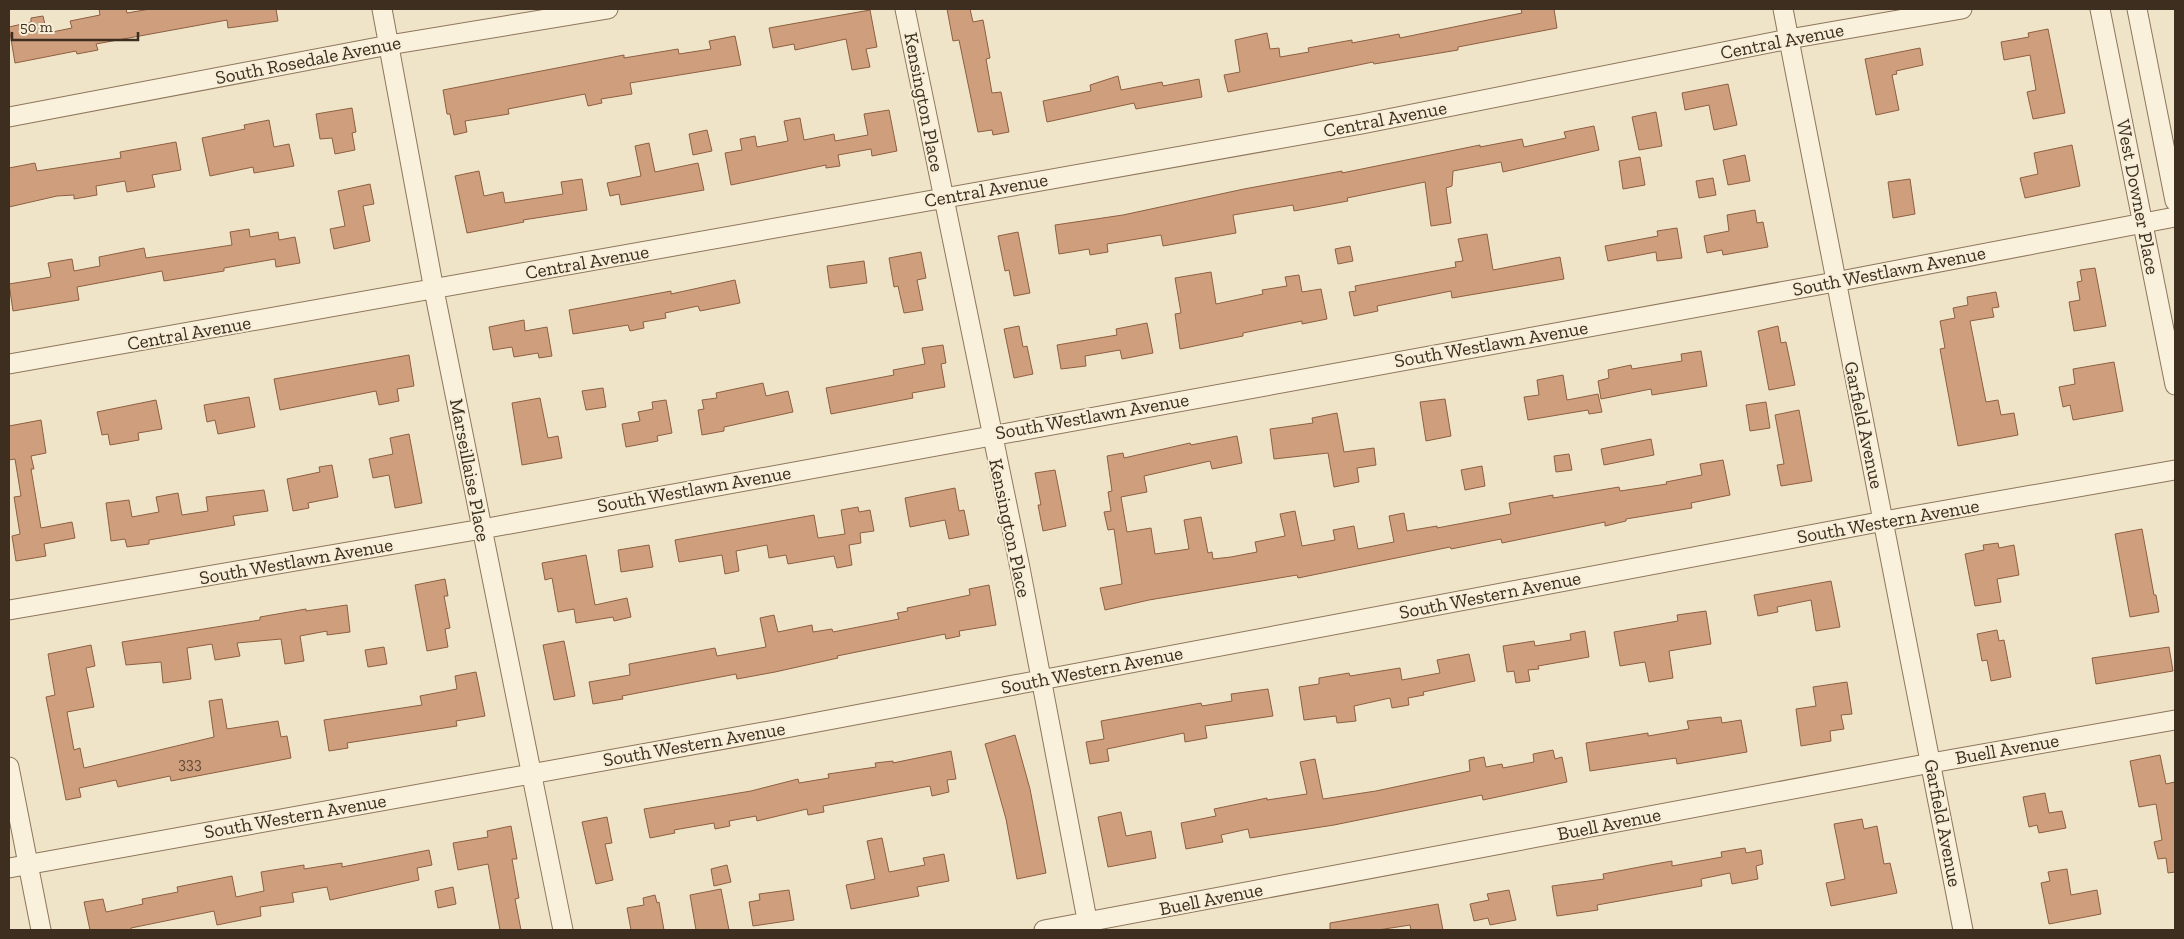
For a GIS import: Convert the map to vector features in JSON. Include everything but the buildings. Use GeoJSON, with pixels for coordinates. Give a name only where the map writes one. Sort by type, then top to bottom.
{"type":"FeatureCollection","features":[{"type":"Feature","properties":{"kind":"street","name":"Marseillaise Place"},"geometry":{"type":"LineString","coordinates":[[382,9],[434,290],[530,773],[564,930]]}},
{"type":"Feature","properties":{"kind":"street","name":"South Rosedale Avenue"},"geometry":{"type":"LineString","coordinates":[[9,117],[389,45],[608,9]]}},
{"type":"Feature","properties":{"kind":"street","name":"Kensington Place"},"geometry":{"type":"LineString","coordinates":[[905,9],[1020,568],[1088,926]]}},
{"type":"Feature","properties":{"kind":"street","name":"Garfield Avenue"},"geometry":{"type":"LineString","coordinates":[[1783,9],[1835,282],[1964,930]]}},
{"type":"Feature","properties":{"kind":"street","name":"Central Avenue"},"geometry":{"type":"LineString","coordinates":[[9,364],[1362,124],[1789,39],[1962,9]]}},
{"type":"Feature","properties":{"kind":"street","name":"West Downer Place"},"geometry":{"type":"LineString","coordinates":[[2100,9],[2175,385]]}},
{"type":"Feature","properties":{"kind":"street","name":"West Downer Place"},"geometry":{"type":"LineString","coordinates":[[2137,9],[2175,201]]}},
{"type":"Feature","properties":{"kind":"street","name":"South Westlawn Avenue"},"geometry":{"type":"LineString","coordinates":[[9,610],[482,529],[991,434],[1835,282],[2175,217]]}},
{"type":"Feature","properties":{"kind":"street","name":"South Western Avenue"},"geometry":{"type":"LineString","coordinates":[[9,868],[786,728],[1884,521],[2175,470]]}},
{"type":"Feature","properties":{"kind":"street","name":"Buell Avenue"},"geometry":{"type":"LineString","coordinates":[[1044,930],[1088,926],[1931,763],[2175,720]]}},
{"type":"Feature","properties":{"kind":"street"},"geometry":{"type":"LineString","coordinates":[[9,768],[41,930]]}}]}
